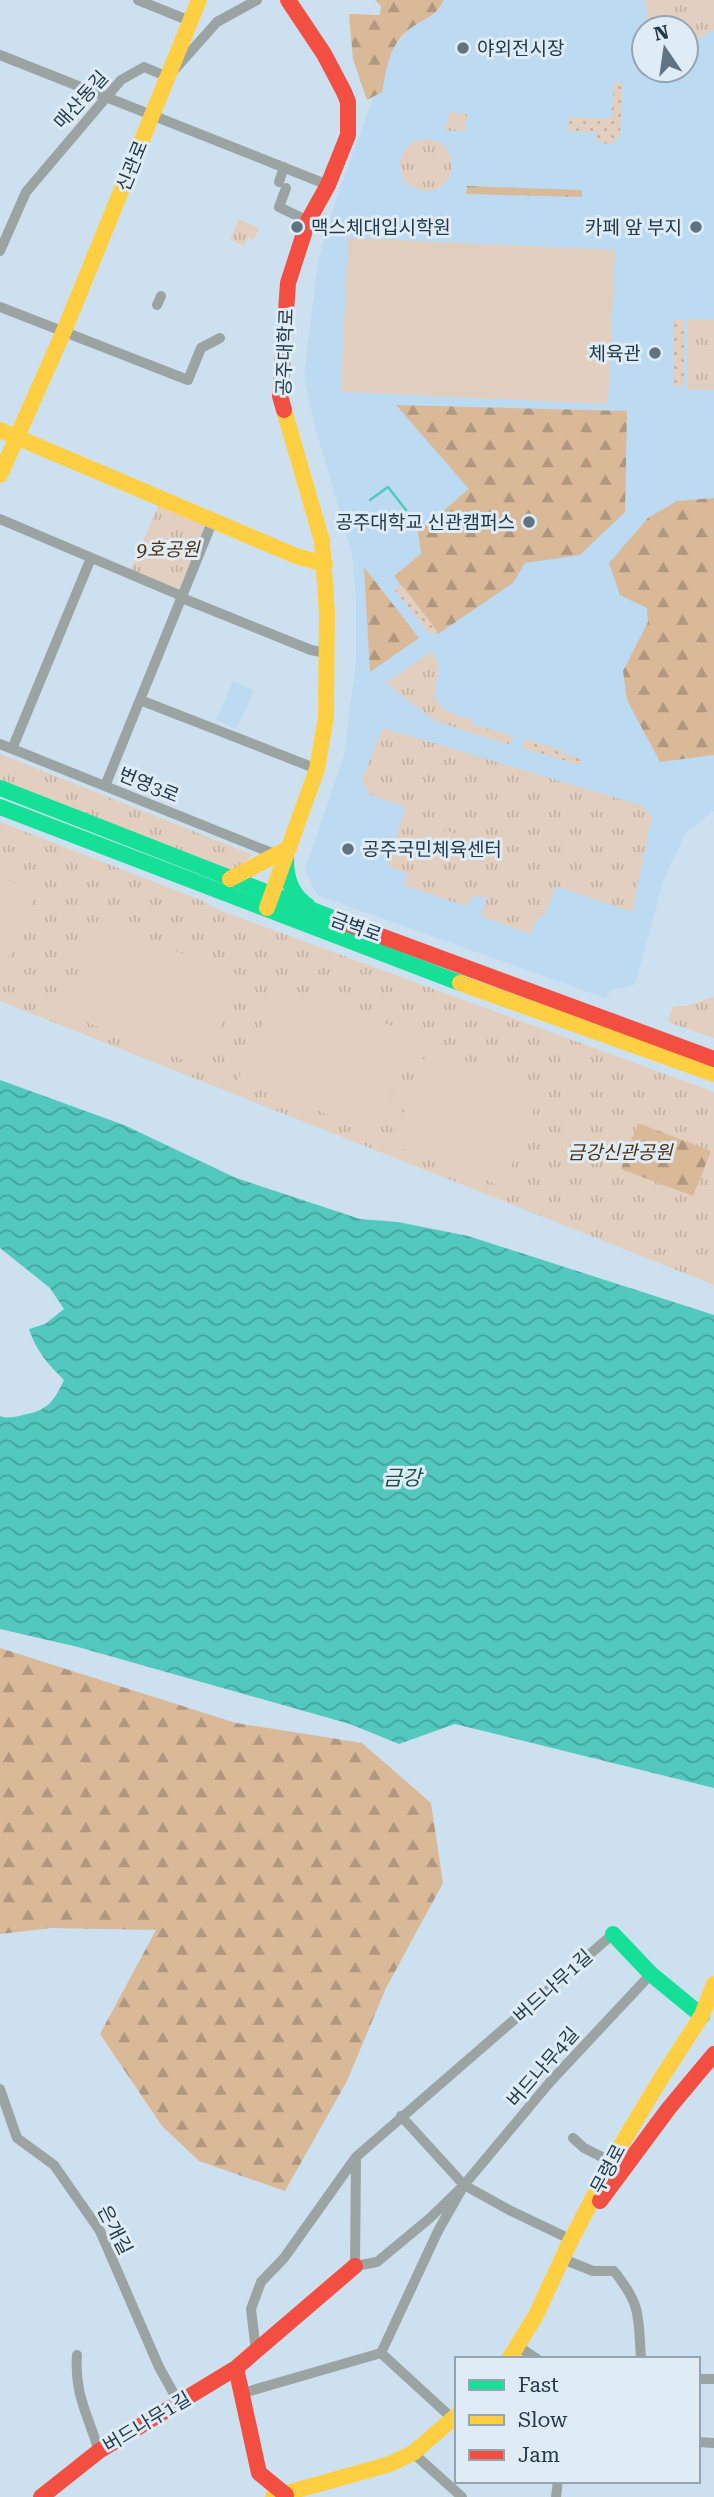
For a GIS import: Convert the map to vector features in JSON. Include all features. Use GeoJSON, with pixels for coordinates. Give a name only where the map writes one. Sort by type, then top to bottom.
{"type":"FeatureCollection","features":[{"type":"Feature","properties":{"kind":"main road","name":"신관로"},"geometry":{"type":"LineString","coordinates":[[0,475],[7,434],[64,331],[199,0]]}},
{"type":"Feature","properties":{"kind":"main road","name":"공주대학로"},"geometry":{"type":"LineString","coordinates":[[269,902],[284,854],[317,769],[326,717],[325,564],[322,541],[280,396],[288,283],[308,221],[328,185],[348,135],[348,102],[333,69],[288,0]]}},
{"type":"Feature","properties":{"kind":"main road"},"geometry":{"type":"LineString","coordinates":[[7,434],[296,556],[325,564]]}},
{"type":"Feature","properties":{"kind":"main road","name":"금벽로"},"geometry":{"type":"LineString","coordinates":[[0,788],[230,879],[269,902],[316,912],[714,1059]]}},
{"type":"Feature","properties":{"kind":"main road","name":"금벽로"},"geometry":{"type":"LineString","coordinates":[[0,807],[269,902],[577,1026],[714,1074]]}},
{"type":"Feature","properties":{"kind":"main road"},"geometry":{"type":"LineString","coordinates":[[230,879],[265,859],[284,854],[289,887],[297,899],[316,912]]}},
{"type":"Feature","properties":{"kind":"main road","name":"버드나무1길"},"geometry":{"type":"LineString","coordinates":[[613,1934],[651,1974],[708,2013]]}},
{"type":"Feature","properties":{"kind":"main road","name":"무령로"},"geometry":{"type":"LineString","coordinates":[[514,2353],[612,2162],[672,2060],[708,2013],[714,1984]]}},
{"type":"Feature","properties":{"kind":"main road"},"geometry":{"type":"LineString","coordinates":[[572,2240],[669,2108],[714,2054]]}},
{"type":"Feature","properties":{"kind":"main road","name":"버드나무1길"},"geometry":{"type":"LineString","coordinates":[[41,2497],[99,2451],[236,2368],[355,2266]]}},
{"type":"Feature","properties":{"kind":"main road"},"geometry":{"type":"LineString","coordinates":[[236,2368],[259,2473],[282,2496],[390,2464],[413,2453],[455,2417]]}},
{"type":"Feature","properties":{"kind":"street"},"geometry":{"type":"LineString","coordinates":[[138,0],[190,20]]}},
{"type":"Feature","properties":{"kind":"street"},"geometry":{"type":"LineString","coordinates":[[168,77],[217,22],[257,0]]}},
{"type":"Feature","properties":{"kind":"street"},"geometry":{"type":"LineString","coordinates":[[0,55],[328,185]]}},
{"type":"Feature","properties":{"kind":"street","name":"매산동길"},"geometry":{"type":"LineString","coordinates":[[0,251],[26,192],[121,80],[144,67],[168,77]]}},
{"type":"Feature","properties":{"kind":"street"},"geometry":{"type":"LineString","coordinates":[[284,167],[278,210],[308,221]]}},
{"type":"Feature","properties":{"kind":"street"},"geometry":{"type":"LineString","coordinates":[[0,307],[188,380],[201,348],[220,338]]}},
{"type":"Feature","properties":{"kind":"street"},"geometry":{"type":"LineString","coordinates":[[0,519],[182,598],[311,650],[326,653]]}},
{"type":"Feature","properties":{"kind":"street"},"geometry":{"type":"LineString","coordinates":[[105,786],[214,520]]}},
{"type":"Feature","properties":{"kind":"street"},"geometry":{"type":"LineString","coordinates":[[12,749],[91,558]]}},
{"type":"Feature","properties":{"kind":"street"},"geometry":{"type":"LineString","coordinates":[[140,700],[317,769]]}},
{"type":"Feature","properties":{"kind":"street","name":"번영3로"},"geometry":{"type":"LineString","coordinates":[[0,744],[284,854]]}},
{"type":"Feature","properties":{"kind":"street","name":"버드나무1길"},"geometry":{"type":"LineString","coordinates":[[256,2351],[251,2309],[261,2282],[284,2258],[356,2157],[613,1934]]}},
{"type":"Feature","properties":{"kind":"street","name":"버드나무4길"},"geometry":{"type":"LineString","coordinates":[[380,2353],[438,2231],[464,2185],[550,2082],[651,1974]]}},
{"type":"Feature","properties":{"kind":"street","name":"은개길"},"geometry":{"type":"LineString","coordinates":[[0,2089],[17,2138],[54,2165],[100,2231],[159,2367],[179,2403]]}},
{"type":"Feature","properties":{"kind":"street"},"geometry":{"type":"LineString","coordinates":[[401,2116],[464,2185],[572,2240]]}},
{"type":"Feature","properties":{"kind":"street"},"geometry":{"type":"LineString","coordinates":[[573,2138],[584,2148],[612,2162]]}},
{"type":"Feature","properties":{"kind":"street"},"geometry":{"type":"LineString","coordinates":[[356,2157],[355,2266],[377,2262],[430,2218],[464,2185]]}},
{"type":"Feature","properties":{"kind":"street"},"geometry":{"type":"LineString","coordinates":[[563,2259],[593,2270],[614,2271],[629,2291],[638,2310],[641,2357]]}},
{"type":"Feature","properties":{"kind":"street"},"geometry":{"type":"LineString","coordinates":[[243,2393],[380,2353],[455,2417]]}},
{"type":"Feature","properties":{"kind":"street"},"geometry":{"type":"LineString","coordinates":[[77,2355],[76,2377],[81,2399],[99,2451]]}},
{"type":"Feature","properties":{"kind":"street"},"geometry":{"type":"LineString","coordinates":[[413,2453],[463,2497]]}},
{"type":"Feature","properties":{"kind":"shaded area","name":"공주대학교 신관캠퍼스"},"geometry":{"type":"Polygon","coordinates":[[[444,0],[714,0],[714,811],[686,832],[664,878],[635,985],[612,990],[605,998],[317,895],[305,870],[344,755],[356,660],[356,598],[352,553],[316,430],[304,376],[318,262],[336,200],[389,54],[409,29],[436,14],[444,0]]]}},
{"type":"Feature","properties":{"kind":"shaded area"},"geometry":{"type":"Polygon","coordinates":[[[233,681],[254,690],[236,729],[216,720],[233,681]]]}},
{"type":"Feature","properties":{"kind":"green space"},"geometry":{"type":"Polygon","coordinates":[[[375,0],[444,0],[433,14],[411,28],[398,41],[390,57],[382,92],[367,100],[353,59],[349,14],[380,15],[381,6],[375,0]]]}},
{"type":"Feature","properties":{"kind":"green space"},"geometry":{"type":"Polygon","coordinates":[[[645,0],[705,0],[647,11],[645,0]]]}},
{"type":"Feature","properties":{"kind":"green space"},"geometry":{"type":"Polygon","coordinates":[[[714,0],[714,29],[700,38],[700,14],[647,14],[647,11],[714,0]]]}},
{"type":"Feature","properties":{"kind":"green space"},"geometry":{"type":"Polygon","coordinates":[[[614,82],[623,83],[620,135],[613,144],[599,143],[595,132],[568,131],[569,117],[611,119],[614,82]]]}},
{"type":"Feature","properties":{"kind":"green space"},"geometry":{"type":"Polygon","coordinates":[[[450,112],[467,114],[465,131],[445,131],[450,112]]]}},
{"type":"Feature","properties":{"kind":"green space"},"geometry":{"type":"Polygon","coordinates":[[[426,139],[436,141],[444,147],[450,155],[450,175],[444,183],[436,189],[426,191],[416,189],[408,183],[402,175],[400,165],[402,155],[408,147],[416,141],[426,139]]]}},
{"type":"Feature","properties":{"kind":"green space"},"geometry":{"type":"Polygon","coordinates":[[[467,186],[582,190],[582,197],[466,194],[467,186]]]}},
{"type":"Feature","properties":{"kind":"green space"},"geometry":{"type":"Polygon","coordinates":[[[239,219],[259,228],[254,240],[248,237],[244,246],[230,240],[239,219]]]}},
{"type":"Feature","properties":{"kind":"green space"},"geometry":{"type":"Polygon","coordinates":[[[348,238],[615,250],[608,404],[341,392],[348,238]]]}},
{"type":"Feature","properties":{"kind":"green space"},"geometry":{"type":"Polygon","coordinates":[[[688,319],[714,320],[714,390],[687,390],[688,319]]]}},
{"type":"Feature","properties":{"kind":"green space"},"geometry":{"type":"Polygon","coordinates":[[[674,320],[684,320],[684,386],[674,386],[674,320]]]}},
{"type":"Feature","properties":{"kind":"green space"},"geometry":{"type":"Polygon","coordinates":[[[396,405],[627,411],[625,512],[580,555],[525,563],[513,583],[438,634],[394,576],[421,554],[418,532],[469,489],[396,405]]]}},
{"type":"Feature","properties":{"kind":"green space"},"geometry":{"type":"Polygon","coordinates":[[[714,498],[714,755],[660,762],[627,700],[623,671],[648,622],[647,608],[620,595],[609,563],[648,518],[677,501],[714,498]]]}},
{"type":"Feature","properties":{"kind":"green space","name":"9호공원"},"geometry":{"type":"Polygon","coordinates":[[[159,504],[207,524],[177,594],[129,573],[159,504]]]}},
{"type":"Feature","properties":{"kind":"green space"},"geometry":{"type":"Polygon","coordinates":[[[364,567],[419,638],[370,672],[364,567]]]}},
{"type":"Feature","properties":{"kind":"green space"},"geometry":{"type":"Polygon","coordinates":[[[401,584],[437,631],[431,636],[394,589],[401,584]]]}},
{"type":"Feature","properties":{"kind":"green space"},"geometry":{"type":"Polygon","coordinates":[[[432,651],[438,674],[436,699],[441,706],[472,720],[472,724],[513,736],[510,745],[435,721],[386,683],[432,651]]]}},
{"type":"Feature","properties":{"kind":"green space"},"geometry":{"type":"Polygon","coordinates":[[[383,728],[643,806],[652,817],[632,912],[556,886],[544,917],[538,916],[531,934],[481,916],[487,898],[475,895],[465,906],[404,885],[407,873],[387,866],[406,807],[370,795],[362,779],[383,728]]]}},
{"type":"Feature","properties":{"kind":"green space"},"geometry":{"type":"Polygon","coordinates":[[[525,739],[582,759],[580,765],[522,748],[525,739]]]}},
{"type":"Feature","properties":{"kind":"green space"},"geometry":{"type":"Polygon","coordinates":[[[0,754],[253,855],[233,871],[0,780],[0,754]]]}},
{"type":"Feature","properties":{"kind":"green space","name":"금강신관공원"},"geometry":{"type":"Polygon","coordinates":[[[0,822],[206,902],[232,915],[714,1092],[714,1285],[0,1001],[0,822]]]}},
{"type":"Feature","properties":{"kind":"green space"},"geometry":{"type":"Polygon","coordinates":[[[445,830],[470,839],[462,860],[437,850],[445,830]]]}},
{"type":"Feature","properties":{"kind":"green space"},"geometry":{"type":"Polygon","coordinates":[[[0,877],[37,892],[0,976],[0,877]]]}},
{"type":"Feature","properties":{"kind":"green space"},"geometry":{"type":"Polygon","coordinates":[[[98,921],[241,976],[205,1068],[63,1013],[98,921]]]}},
{"type":"Feature","properties":{"kind":"green space"},"geometry":{"type":"Polygon","coordinates":[[[279,985],[417,1035],[376,1132],[237,1081],[279,985]]]}},
{"type":"Feature","properties":{"kind":"green space"},"geometry":{"type":"Polygon","coordinates":[[[714,994],[714,1038],[668,1022],[673,1006],[687,1006],[713,997],[714,994]]]}},
{"type":"Feature","properties":{"kind":"green space"},"geometry":{"type":"Polygon","coordinates":[[[429,1047],[541,1091],[503,1187],[391,1144],[429,1047]]]}},
{"type":"Feature","properties":{"kind":"green space"},"geometry":{"type":"Polygon","coordinates":[[[638,1123],[711,1151],[693,1196],[621,1169],[638,1123]]]}},
{"type":"Feature","properties":{"kind":"green space"},"geometry":{"type":"Polygon","coordinates":[[[0,1648],[236,1723],[362,1743],[431,1803],[443,1883],[386,1988],[347,2081],[285,2191],[199,2161],[162,2126],[100,2034],[156,1930],[52,1928],[0,1934],[0,1648]]]}},
{"type":"Feature","properties":{"kind":"water","name":"금강"},"geometry":{"type":"Polygon","coordinates":[[[0,1080],[124,1125],[236,1178],[360,1219],[398,1222],[468,1236],[714,1315],[714,1788],[455,1724],[399,1744],[350,1724],[78,1647],[0,1629],[0,1416],[11,1417],[38,1411],[49,1404],[56,1394],[64,1380],[43,1357],[29,1329],[45,1324],[64,1309],[50,1288],[0,1248],[0,1080]]]}},
{"type":"Feature","properties":{"kind":"waterway"},"geometry":{"type":"LineString","coordinates":[[370,500],[388,487],[406,510]]}},
{"type":"Feature","properties":{"kind":"traffic: fast"},"geometry":{"type":"LineString","coordinates":[[0,788],[343,922]]}},
{"type":"Feature","properties":{"kind":"traffic: fast"},"geometry":{"type":"LineString","coordinates":[[0,807],[460,983]]}},
{"type":"Feature","properties":{"kind":"traffic: fast"},"geometry":{"type":"LineString","coordinates":[[286,858],[291,885],[297,896],[308,906]]}},
{"type":"Feature","properties":{"kind":"traffic: fast"},"geometry":{"type":"LineString","coordinates":[[613,1934],[651,1974],[702,2016]]}},
{"type":"Feature","properties":{"kind":"traffic: slow"},"geometry":{"type":"LineString","coordinates":[[0,475],[64,331],[199,0]]}},
{"type":"Feature","properties":{"kind":"traffic: slow"},"geometry":{"type":"LineString","coordinates":[[267,908],[317,769],[326,717],[327,613],[322,541],[284,410]]}},
{"type":"Feature","properties":{"kind":"traffic: slow"},"geometry":{"type":"LineString","coordinates":[[0,430],[296,556],[325,564]]}},
{"type":"Feature","properties":{"kind":"traffic: slow"},"geometry":{"type":"LineString","coordinates":[[230,879],[289,848]]}},
{"type":"Feature","properties":{"kind":"traffic: slow"},"geometry":{"type":"LineString","coordinates":[[460,983],[714,1074]]}},
{"type":"Feature","properties":{"kind":"traffic: slow"},"geometry":{"type":"LineString","coordinates":[[510,2357],[535,2317],[618,2150],[702,2015],[714,1984]]}},
{"type":"Feature","properties":{"kind":"traffic: slow"},"geometry":{"type":"LineString","coordinates":[[273,2497],[390,2464],[413,2453],[455,2417]]}},
{"type":"Feature","properties":{"kind":"traffic: jam"},"geometry":{"type":"LineString","coordinates":[[284,410],[280,396],[288,283],[308,221],[328,185],[348,135],[348,102],[344,92],[324,54],[288,0]]}},
{"type":"Feature","properties":{"kind":"traffic: jam"},"geometry":{"type":"LineString","coordinates":[[343,922],[714,1059]]}},
{"type":"Feature","properties":{"kind":"traffic: jam"},"geometry":{"type":"LineString","coordinates":[[600,2201],[669,2108],[714,2054]]}},
{"type":"Feature","properties":{"kind":"traffic: jam"},"geometry":{"type":"LineString","coordinates":[[41,2497],[99,2451],[236,2368],[355,2266]]}},
{"type":"Feature","properties":{"kind":"traffic: jam"},"geometry":{"type":"LineString","coordinates":[[236,2368],[259,2473],[286,2495]]}},
{"type":"Feature","properties":{"kind":"place","name":"야외전시장"},"geometry":{"type":"Point","coordinates":[463,48]}},
{"type":"Feature","properties":{"kind":"place","name":"맥스체대입시학원"},"geometry":{"type":"Point","coordinates":[297,227]}},
{"type":"Feature","properties":{"kind":"place","name":"카페 앞 부지"},"geometry":{"type":"Point","coordinates":[696,227]}},
{"type":"Feature","properties":{"kind":"place","name":"체육관"},"geometry":{"type":"Point","coordinates":[655,353]}},
{"type":"Feature","properties":{"kind":"place","name":"공주대학교 신관캠퍼스"},"geometry":{"type":"Point","coordinates":[529,522]}},
{"type":"Feature","properties":{"kind":"place","name":"공주국민체육센터"},"geometry":{"type":"Point","coordinates":[348,849]}}]}
